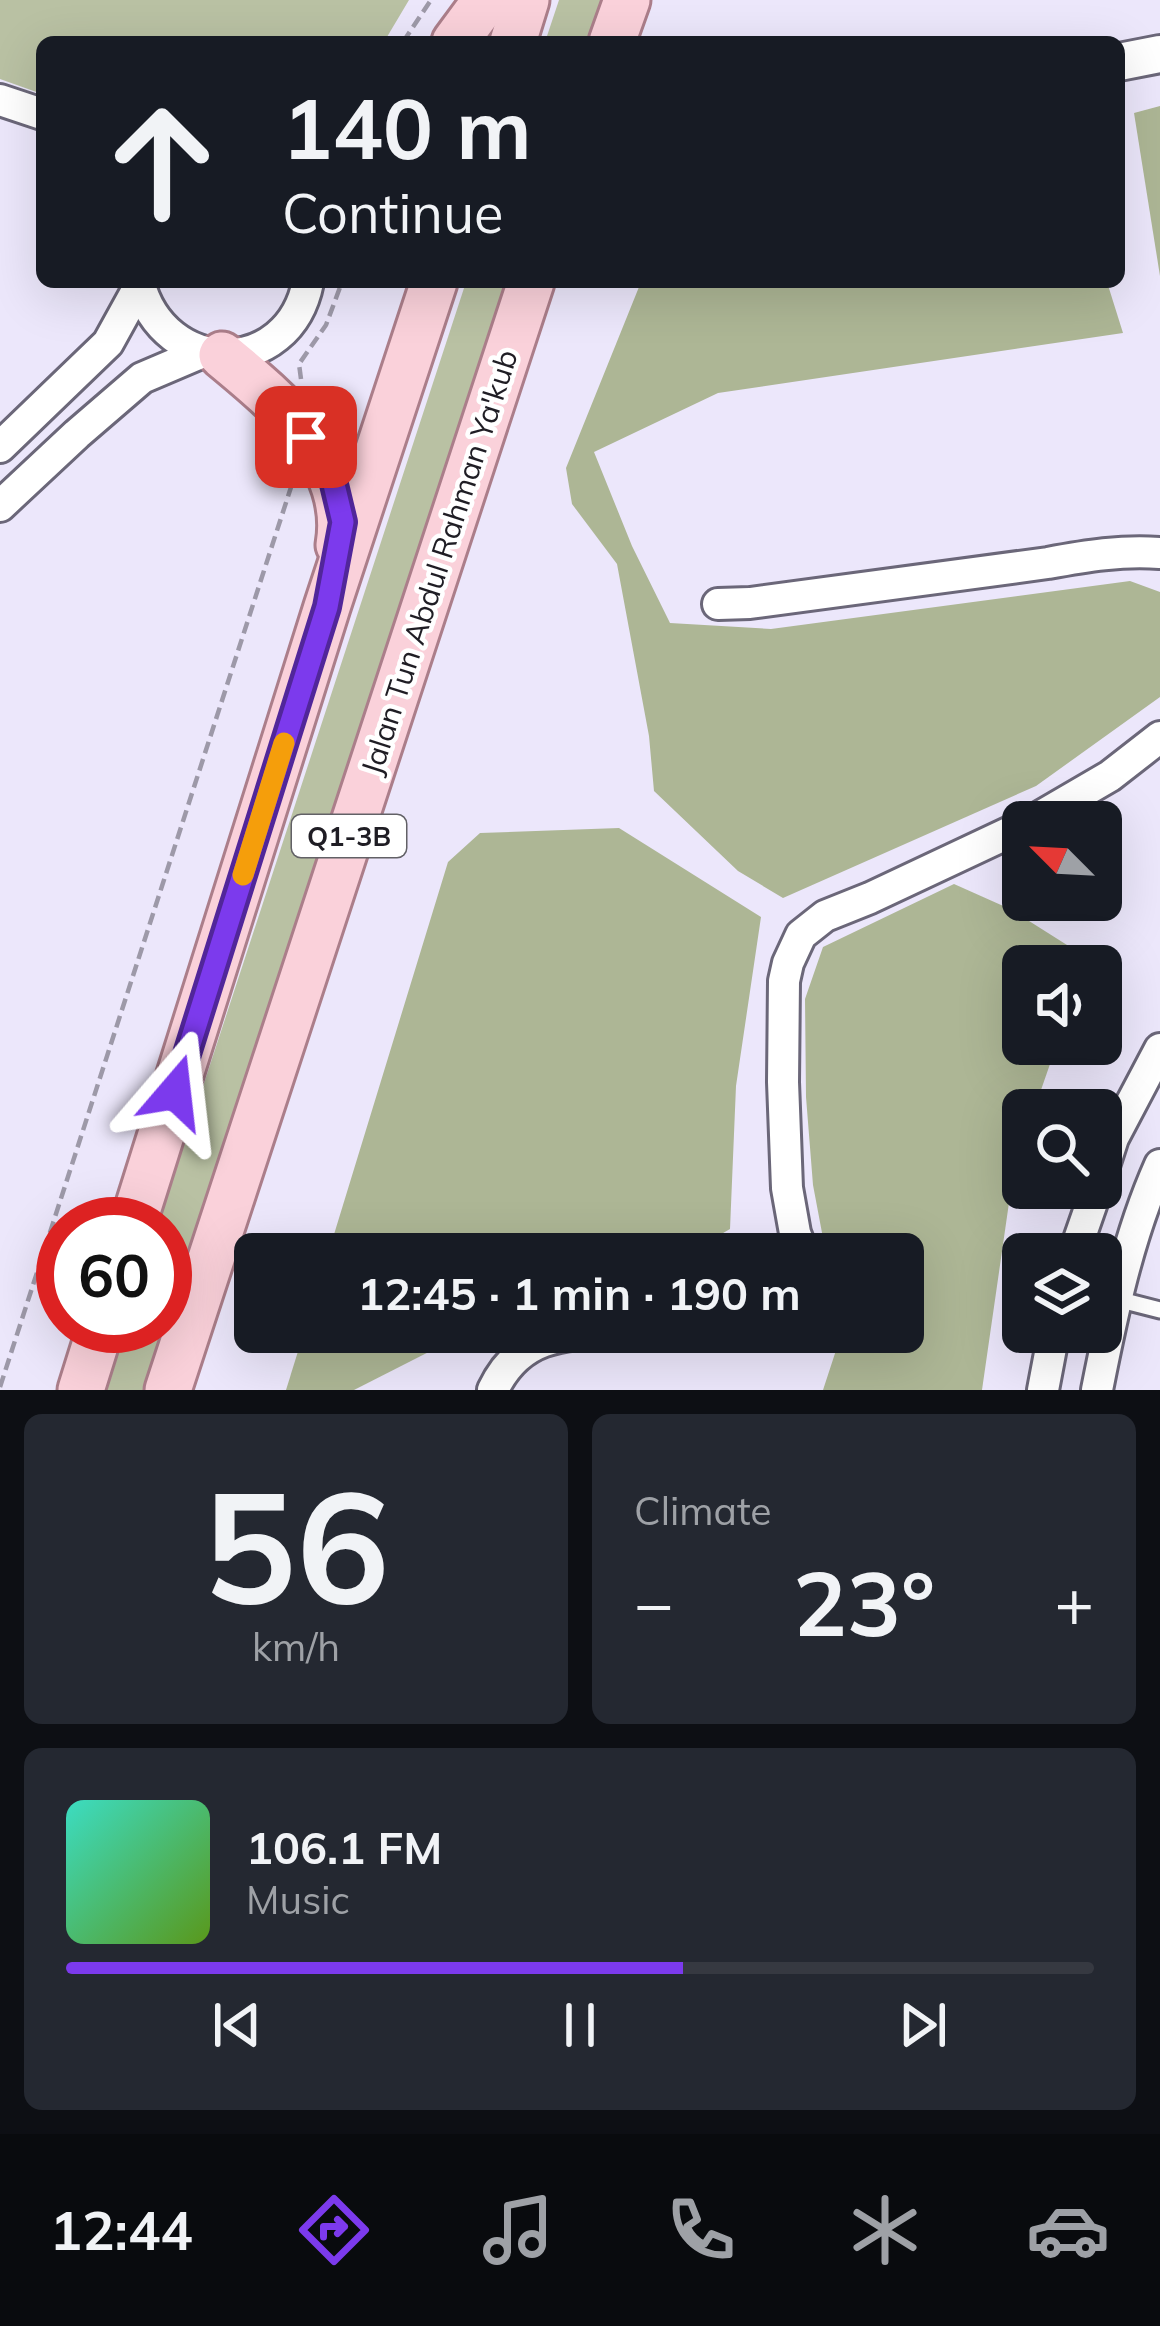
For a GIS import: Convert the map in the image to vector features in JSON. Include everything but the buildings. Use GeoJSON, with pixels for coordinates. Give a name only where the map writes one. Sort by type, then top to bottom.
{"type":"FeatureCollection","features":[{"type":"Feature","properties":{"kind":"main road"},"geometry":{"type":"LineString","coordinates":[[459,36],[486,0]]}},
{"type":"Feature","properties":{"kind":"main road"},"geometry":{"type":"LineString","coordinates":[[515,36],[526,0]]}},
{"type":"Feature","properties":{"kind":"main road"},"geometry":{"type":"LineString","coordinates":[[618,36],[627,0]]}},
{"type":"Feature","properties":{"kind":"main road"},"geometry":{"type":"LineString","coordinates":[[141,1197],[432,288]]}},
{"type":"Feature","properties":{"kind":"main road","name":"Jalan Tun Abdul Rahman Ya'kub"},"geometry":{"type":"LineString","coordinates":[[168,1390],[529,288]]}},
{"type":"Feature","properties":{"kind":"main road"},"geometry":{"type":"LineString","coordinates":[[213,354],[293,417],[332,476],[343,522],[327,607]]}},
{"type":"Feature","properties":{"kind":"main road"},"geometry":{"type":"LineString","coordinates":[[81,1390],[93,1353]]}},
{"type":"Feature","properties":{"kind":"street"},"geometry":{"type":"LineString","coordinates":[[1125,61],[1160,54]]}},
{"type":"Feature","properties":{"kind":"street"},"geometry":{"type":"LineString","coordinates":[[0,100],[36,112]]}},
{"type":"Feature","properties":{"kind":"street"},"geometry":{"type":"LineString","coordinates":[[0,447],[108,343],[138,288]]}},
{"type":"Feature","properties":{"kind":"street"},"geometry":{"type":"LineString","coordinates":[[141,288],[147,309],[162,328],[181,344],[213,354]]}},
{"type":"Feature","properties":{"kind":"street"},"geometry":{"type":"LineString","coordinates":[[0,506],[142,378],[213,354],[248,351],[272,340],[292,321],[306,288]]}},
{"type":"Feature","properties":{"kind":"street"},"geometry":{"type":"LineString","coordinates":[[718,604],[1088,555],[1160,553]]}},
{"type":"Feature","properties":{"kind":"street"},"geometry":{"type":"LineString","coordinates":[[1067,801],[1110,776],[1160,737]]}},
{"type":"Feature","properties":{"kind":"street"},"geometry":{"type":"LineString","coordinates":[[795,1233],[787,1188],[784,981],[801,935],[825,916],[1002,835]]}},
{"type":"Feature","properties":{"kind":"street"},"geometry":{"type":"LineString","coordinates":[[1122,1123],[1160,1049]]}},
{"type":"Feature","properties":{"kind":"street"},"geometry":{"type":"LineString","coordinates":[[1122,1262],[1157,1178]]}},
{"type":"Feature","properties":{"kind":"street"},"geometry":{"type":"LineString","coordinates":[[493,1390],[507,1366],[525,1353]]}},
{"type":"Feature","properties":{"kind":"street"},"geometry":{"type":"LineString","coordinates":[[1043,1390],[1050,1353]]}},
{"type":"Feature","properties":{"kind":"street"},"geometry":{"type":"LineString","coordinates":[[1097,1390],[1101,1353]]}},
{"type":"Feature","properties":{"kind":"lane"},"geometry":{"type":"LineString","coordinates":[[1122,1300],[1160,1310]]}},
{"type":"Feature","properties":{"kind":"path"},"geometry":{"type":"LineString","coordinates":[[407,36],[431,0]]}},
{"type":"Feature","properties":{"kind":"path"},"geometry":{"type":"LineString","coordinates":[[0,1387],[312,427],[299,364],[326,325],[340,288]]}},
{"type":"Feature","properties":{"kind":"green space"},"geometry":{"type":"Polygon","coordinates":[[[0,0],[409,0],[388,36],[36,36],[36,92],[0,79],[0,0]]]}},
{"type":"Feature","properties":{"kind":"green space"},"geometry":{"type":"Polygon","coordinates":[[[559,0],[601,0],[589,36],[547,36],[559,0]]]}},
{"type":"Feature","properties":{"kind":"green space"},"geometry":{"type":"Polygon","coordinates":[[[1160,106],[1160,276],[1134,113],[1160,106]]]}},
{"type":"Feature","properties":{"kind":"green space"},"geometry":{"type":"Polygon","coordinates":[[[464,288],[506,288],[192,1241],[192,1197],[167,1197],[464,288]]]}},
{"type":"Feature","properties":{"kind":"green space"},"geometry":{"type":"Polygon","coordinates":[[[639,288],[1109,288],[1123,333],[718,393],[594,452],[670,623],[771,629],[1130,581],[1160,592],[1160,697],[1036,786],[783,898],[738,871],[654,791],[649,736],[617,564],[572,504],[566,468],[639,288]]]}},
{"type":"Feature","properties":{"kind":"green space"},"geometry":{"type":"Polygon","coordinates":[[[619,828],[761,917],[736,1086],[730,1229],[723,1233],[334,1233],[448,862],[480,833],[619,828]]]}},
{"type":"Feature","properties":{"kind":"green space"},"geometry":{"type":"Polygon","coordinates":[[[954,884],[1002,905],[1002,921],[1029,921],[1067,945],[1002,945],[1002,1065],[1050,1065],[1041,1089],[1002,1089],[1002,1209],[1008,1209],[982,1390],[823,1390],[835,1353],[924,1353],[924,1233],[822,1233],[806,1097],[805,999],[823,947],[954,884]]]}},
{"type":"Feature","properties":{"kind":"green space"},"geometry":{"type":"Polygon","coordinates":[[[116,1353],[155,1353],[143,1390],[104,1390],[116,1353]]]}},
{"type":"Feature","properties":{"kind":"green space"},"geometry":{"type":"Polygon","coordinates":[[[297,1353],[427,1353],[354,1390],[286,1390],[297,1353]]]}},
{"type":"Feature","properties":{"kind":"slow traffic"},"geometry":{"type":"LineString","coordinates":[[243,875],[284,743]]}},
{"type":"Feature","properties":{"kind":"route"},"geometry":{"type":"LineString","coordinates":[[175,1092],[327,607],[343,522],[332,476],[306,437]]}}]}
